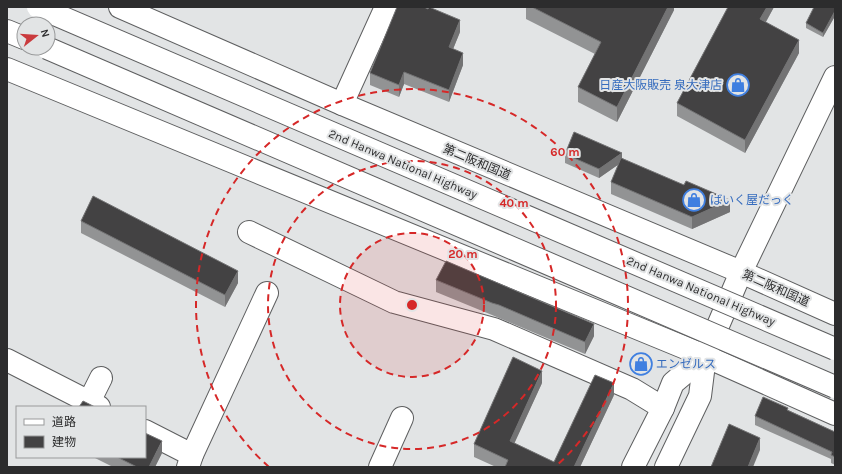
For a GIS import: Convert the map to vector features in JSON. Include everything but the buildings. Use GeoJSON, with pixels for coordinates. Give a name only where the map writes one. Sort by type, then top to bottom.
{"type":"FeatureCollection","features":[{"type":"Feature","properties":{"kind":"main road","name":"2nd Hanwa National Highway"},"geometry":{"type":"LineString","coordinates":[[38,7],[835,349]]}},
{"type":"Feature","properties":{"kind":"main road","name":"第二阪和国道"},"geometry":{"type":"LineString","coordinates":[[120,7],[342,104],[741,272],[835,314]]}},
{"type":"Feature","properties":{"kind":"main road"},"geometry":{"type":"LineString","coordinates":[[342,104],[386,7]]}},
{"type":"Feature","properties":{"kind":"main road"},"geometry":{"type":"LineString","coordinates":[[56,51],[835,387]]}},
{"type":"Feature","properties":{"kind":"main road"},"geometry":{"type":"LineString","coordinates":[[7,69],[705,356],[835,414]]}},
{"type":"Feature","properties":{"kind":"main road"},"geometry":{"type":"LineString","coordinates":[[666,467],[700,396],[705,356],[741,272],[835,77]]}},
{"type":"Feature","properties":{"kind":"main road"},"geometry":{"type":"LineString","coordinates":[[249,232],[394,302],[494,328],[632,389],[663,408]]}},
{"type":"Feature","properties":{"kind":"main road"},"geometry":{"type":"LineString","coordinates":[[146,431],[190,461],[266,293]]}},
{"type":"Feature","properties":{"kind":"main road"},"geometry":{"type":"LineString","coordinates":[[633,467],[663,408],[673,384],[705,356]]}},
{"type":"Feature","properties":{"kind":"main road"},"geometry":{"type":"LineString","coordinates":[[7,360],[94,404],[101,378]]}},
{"type":"Feature","properties":{"kind":"main road"},"geometry":{"type":"LineString","coordinates":[[380,467],[402,418]]}},
{"type":"Feature","properties":{"kind":"place","name":"日産大阪販売 泉大津店"},"geometry":{"type":"Point","coordinates":[738,85]}},
{"type":"Feature","properties":{"kind":"place","name":"ばいく屋だっく"},"geometry":{"type":"Point","coordinates":[694,200]}},
{"type":"Feature","properties":{"kind":"place","name":"エンゼルス"},"geometry":{"type":"Point","coordinates":[641,364]}}]}
